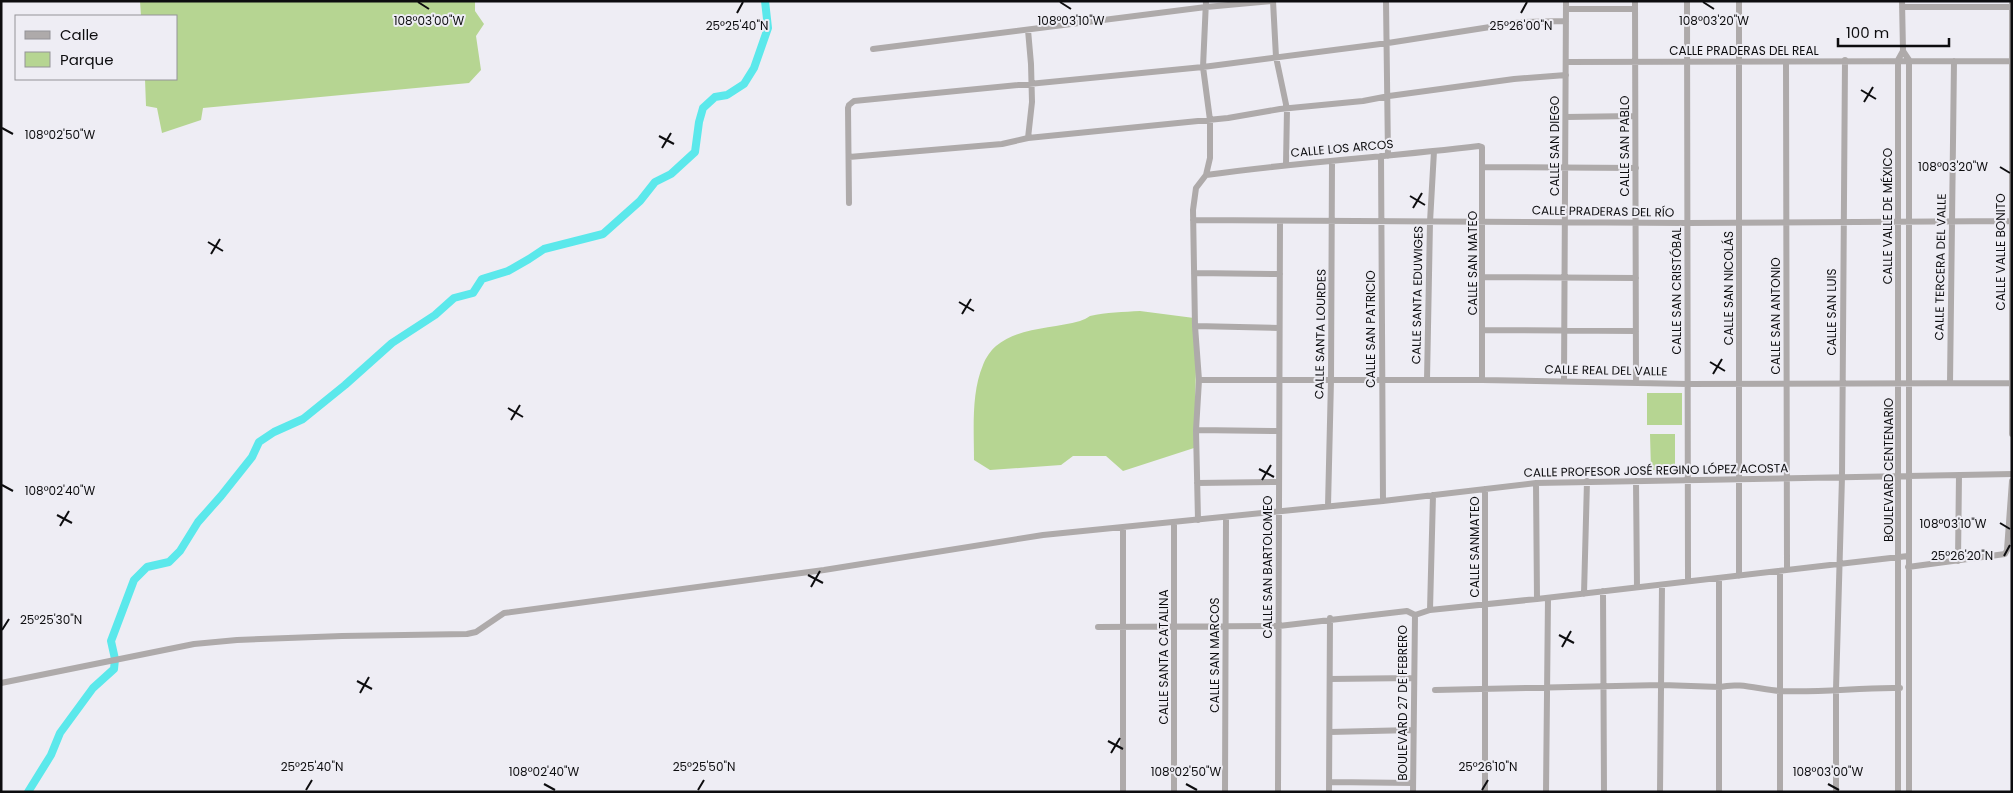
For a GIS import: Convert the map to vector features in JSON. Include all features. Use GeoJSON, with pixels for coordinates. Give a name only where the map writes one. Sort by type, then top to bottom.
{"type":"FeatureCollection","features":[{"type":"Feature","properties":{"kind":"street"},"geometry":{"type":"LineString","coordinates":[[873,49],[1028,30],[1206,4],[1273,1],[1276,57],[1286,109],[1286,164]]}},
{"type":"Feature","properties":{"kind":"street","name":"CALLE SAN PATRICIO"},"geometry":{"type":"LineString","coordinates":[[1383,501],[1382,222],[1389,96],[1386,1]]}},
{"type":"Feature","properties":{"kind":"street","name":"CALLE SAN DIEGO"},"geometry":{"type":"LineString","coordinates":[[1564,381],[1566,1]]}},
{"type":"Feature","properties":{"kind":"street","name":"CALLE SAN PABLO"},"geometry":{"type":"LineString","coordinates":[[1635,1],[1636,381]]}},
{"type":"Feature","properties":{"kind":"street","name":"CALLE SAN CRISTÓBAL"},"geometry":{"type":"LineString","coordinates":[[1687,1],[1688,582]]}},
{"type":"Feature","properties":{"kind":"street","name":"CALLE SAN NICOLÁS"},"geometry":{"type":"LineString","coordinates":[[1739,1],[1739,576]]}},
{"type":"Feature","properties":{"kind":"street","name":"CALLE VALLE BONITO"},"geometry":{"type":"LineString","coordinates":[[2012,1],[2012,434]]}},
{"type":"Feature","properties":{"kind":"street"},"geometry":{"type":"LineString","coordinates":[[1198,520],[1196,430],[1199,380],[1195,326],[1193,220],[1196,188],[1206,175],[1210,158],[1210,120],[1203,67],[1206,4]]}},
{"type":"Feature","properties":{"kind":"street"},"geometry":{"type":"LineString","coordinates":[[1909,60],[1903,51],[1902,4],[2012,7]]}},
{"type":"Feature","properties":{"kind":"street"},"geometry":{"type":"LineString","coordinates":[[1566,9],[1635,9]]}},
{"type":"Feature","properties":{"kind":"street"},"geometry":{"type":"LineString","coordinates":[[849,204],[848,108],[854,101],[1203,67],[1388,43],[1522,22],[1566,21]]}},
{"type":"Feature","properties":{"kind":"street"},"geometry":{"type":"LineString","coordinates":[[1028,30],[1032,105],[1028,138]]}},
{"type":"Feature","properties":{"kind":"street","name":"CALLE VALLE DE MÉXICO"},"geometry":{"type":"LineString","coordinates":[[1899,382],[1898,60],[1903,51]]}},
{"type":"Feature","properties":{"kind":"street","name":"CALLE SAN LUIS"},"geometry":{"type":"LineString","coordinates":[[1836,792],[1836,690],[1842,477],[1842,222],[1845,60]]}},
{"type":"Feature","properties":{"kind":"street","name":"CALLE VALLE DE MÉXICO"},"geometry":{"type":"LineString","coordinates":[[1908,383],[1909,60]]}},
{"type":"Feature","properties":{"kind":"street","name":"CALLE TERCERA DEL VALLE"},"geometry":{"type":"LineString","coordinates":[[1950,383],[1954,61]]}},
{"type":"Feature","properties":{"kind":"street","name":"CALLE PRADERAS DEL REAL"},"geometry":{"type":"LineString","coordinates":[[1566,62],[2012,61]]}},
{"type":"Feature","properties":{"kind":"street","name":"CALLE SAN ANTONIO"},"geometry":{"type":"LineString","coordinates":[[1786,62],[1787,570]]}},
{"type":"Feature","properties":{"kind":"street"},"geometry":{"type":"LineString","coordinates":[[849,157],[1002,144],[1028,138],[1210,120],[1286,109],[1363,101],[1514,79],[1566,75]]}},
{"type":"Feature","properties":{"kind":"street"},"geometry":{"type":"LineString","coordinates":[[1566,117],[1636,116]]}},
{"type":"Feature","properties":{"kind":"street","name":"CALLE LOS ARCOS"},"geometry":{"type":"LineString","coordinates":[[1206,175],[1286,164],[1481,147]]}},
{"type":"Feature","properties":{"kind":"street","name":"CALLE SAN MATEO"},"geometry":{"type":"LineString","coordinates":[[1481,147],[1484,167],[1482,380]]}},
{"type":"Feature","properties":{"kind":"street","name":"CALLE SANTA EDUWIGES"},"geometry":{"type":"LineString","coordinates":[[1427,380],[1430,222],[1434,151]]}},
{"type":"Feature","properties":{"kind":"street","name":"CALLE SANTA LOURDES"},"geometry":{"type":"LineString","coordinates":[[1328,506],[1333,222],[1332,161]]}},
{"type":"Feature","properties":{"kind":"street"},"geometry":{"type":"LineString","coordinates":[[1484,167],[1636,168]]}},
{"type":"Feature","properties":{"kind":"street","name":"CALLE PRADERAS DEL RÍO"},"geometry":{"type":"LineString","coordinates":[[1193,220],[1688,223],[2012,222]]}},
{"type":"Feature","properties":{"kind":"street","name":"CALLE SAN BARTOLOMEO"},"geometry":{"type":"LineString","coordinates":[[1278,792],[1280,222]]}},
{"type":"Feature","properties":{"kind":"street"},"geometry":{"type":"LineString","coordinates":[[1194,273],[1280,274]]}},
{"type":"Feature","properties":{"kind":"street"},"geometry":{"type":"LineString","coordinates":[[1483,277],[1636,278]]}},
{"type":"Feature","properties":{"kind":"street"},"geometry":{"type":"LineString","coordinates":[[1195,326],[1279,328]]}},
{"type":"Feature","properties":{"kind":"street"},"geometry":{"type":"LineString","coordinates":[[1482,330],[1636,331]]}},
{"type":"Feature","properties":{"kind":"street","name":"CALLE REAL DEL VALLE"},"geometry":{"type":"LineString","coordinates":[[1199,380],[1636,381],[1688,384],[2011,383]]}},
{"type":"Feature","properties":{"kind":"street","name":"BOULEVARD CENTENARIO"},"geometry":{"type":"LineString","coordinates":[[1898,792],[1899,382]]}},
{"type":"Feature","properties":{"kind":"street","name":"BOULEVARD CENTENARIO"},"geometry":{"type":"LineString","coordinates":[[1908,383],[1909,792]]}},
{"type":"Feature","properties":{"kind":"street"},"geometry":{"type":"LineString","coordinates":[[1196,430],[1279,431]]}},
{"type":"Feature","properties":{"kind":"street","name":"CALLE PROFESOR JOSÉ REGINO LÓPEZ ACOSTA"},"geometry":{"type":"LineString","coordinates":[[1,684],[194,644],[342,636],[468,634],[476,632],[504,613],[824,570],[1044,535],[1383,501],[1536,483],[2012,474]]}},
{"type":"Feature","properties":{"kind":"street"},"geometry":{"type":"LineString","coordinates":[[1958,475],[1958,561]]}},
{"type":"Feature","properties":{"kind":"street"},"geometry":{"type":"LineString","coordinates":[[1584,594],[1586,481]]}},
{"type":"Feature","properties":{"kind":"street"},"geometry":{"type":"LineString","coordinates":[[1636,481],[1637,587]]}},
{"type":"Feature","properties":{"kind":"street"},"geometry":{"type":"LineString","coordinates":[[1197,483],[1279,482]]}},
{"type":"Feature","properties":{"kind":"street"},"geometry":{"type":"LineString","coordinates":[[1908,567],[2003,555],[2006,552],[2012,482]]}},
{"type":"Feature","properties":{"kind":"street"},"geometry":{"type":"LineString","coordinates":[[1536,483],[1537,599]]}},
{"type":"Feature","properties":{"kind":"street","name":"CALLE SANMATEO"},"geometry":{"type":"LineString","coordinates":[[1485,489],[1485,792]]}},
{"type":"Feature","properties":{"kind":"street"},"geometry":{"type":"LineString","coordinates":[[1430,610],[1432,495]]}},
{"type":"Feature","properties":{"kind":"street","name":"CALLE SAN MARCOS"},"geometry":{"type":"LineString","coordinates":[[1226,517],[1226,792]]}},
{"type":"Feature","properties":{"kind":"street","name":"CALLE SANTA CATALINA"},"geometry":{"type":"LineString","coordinates":[[1174,522],[1174,792]]}},
{"type":"Feature","properties":{"kind":"street"},"geometry":{"type":"LineString","coordinates":[[1122,527],[1123,792]]}},
{"type":"Feature","properties":{"kind":"street"},"geometry":{"type":"LineString","coordinates":[[1098,627],[1278,626],[1330,618],[1407,611],[1415,615],[1430,610],[1908,556]]}},
{"type":"Feature","properties":{"kind":"street"},"geometry":{"type":"LineString","coordinates":[[1780,571],[1780,792]]}},
{"type":"Feature","properties":{"kind":"street"},"geometry":{"type":"LineString","coordinates":[[1719,578],[1720,792]]}},
{"type":"Feature","properties":{"kind":"street"},"geometry":{"type":"LineString","coordinates":[[1660,792],[1662,585]]}},
{"type":"Feature","properties":{"kind":"street"},"geometry":{"type":"LineString","coordinates":[[1604,591],[1604,792]]}},
{"type":"Feature","properties":{"kind":"street"},"geometry":{"type":"LineString","coordinates":[[1546,792],[1548,598]]}},
{"type":"Feature","properties":{"kind":"street","name":"BOULEVARD 27 DE FEBRERO"},"geometry":{"type":"LineString","coordinates":[[1413,792],[1415,615]]}},
{"type":"Feature","properties":{"kind":"street"},"geometry":{"type":"LineString","coordinates":[[1330,618],[1330,792]]}},
{"type":"Feature","properties":{"kind":"street"},"geometry":{"type":"LineString","coordinates":[[1330,679],[1414,678]]}},
{"type":"Feature","properties":{"kind":"street"},"geometry":{"type":"LineString","coordinates":[[1435,690],[1727,685],[1760,687],[1780,691],[1908,688]]}},
{"type":"Feature","properties":{"kind":"street"},"geometry":{"type":"LineString","coordinates":[[1330,732],[1413,730]]}},
{"type":"Feature","properties":{"kind":"street"},"geometry":{"type":"LineString","coordinates":[[1330,782],[1413,783]]}},
{"type":"Feature","properties":{"kind":"green space"},"geometry":{"type":"Polygon","coordinates":[[[140,1],[475,1],[475,11],[484,24],[476,36],[481,70],[469,83],[203,108],[201,120],[162,133],[157,108],[146,106],[145,80],[178,80],[178,15],[141,15],[140,1]]]}},
{"type":"Feature","properties":{"kind":"green space"},"geometry":{"type":"Polygon","coordinates":[[[1140,311],[1194,318],[1197,327],[1194,448],[1123,471],[1106,456],[1073,456],[1061,465],[990,470],[974,460],[974,412],[979,376],[990,352],[996,346],[1015,335],[1036,329],[1069,324],[1090,316],[1140,311]]]}},
{"type":"Feature","properties":{"kind":"green space"},"geometry":{"type":"Polygon","coordinates":[[[1647,393],[1682,393],[1682,425],[1647,425],[1647,393]]]}},
{"type":"Feature","properties":{"kind":"green space"},"geometry":{"type":"Polygon","coordinates":[[[1650,434],[1675,434],[1675,470],[1651,470],[1650,434]]]}},
{"type":"Feature","properties":{"kind":"waterway"},"geometry":{"type":"LineString","coordinates":[[28,792],[51,755],[60,733],[93,688],[114,669],[115,659],[111,641],[134,580],[147,567],[169,562],[180,551],[198,522],[252,457],[259,442],[274,432],[303,419],[392,343],[435,315],[454,298],[473,293],[482,279],[508,271],[544,249],[603,234],[640,201],[655,182],[671,174],[695,152],[703,108],[715,97],[727,95],[744,84],[754,68],[768,28],[765,1]]}}]}
